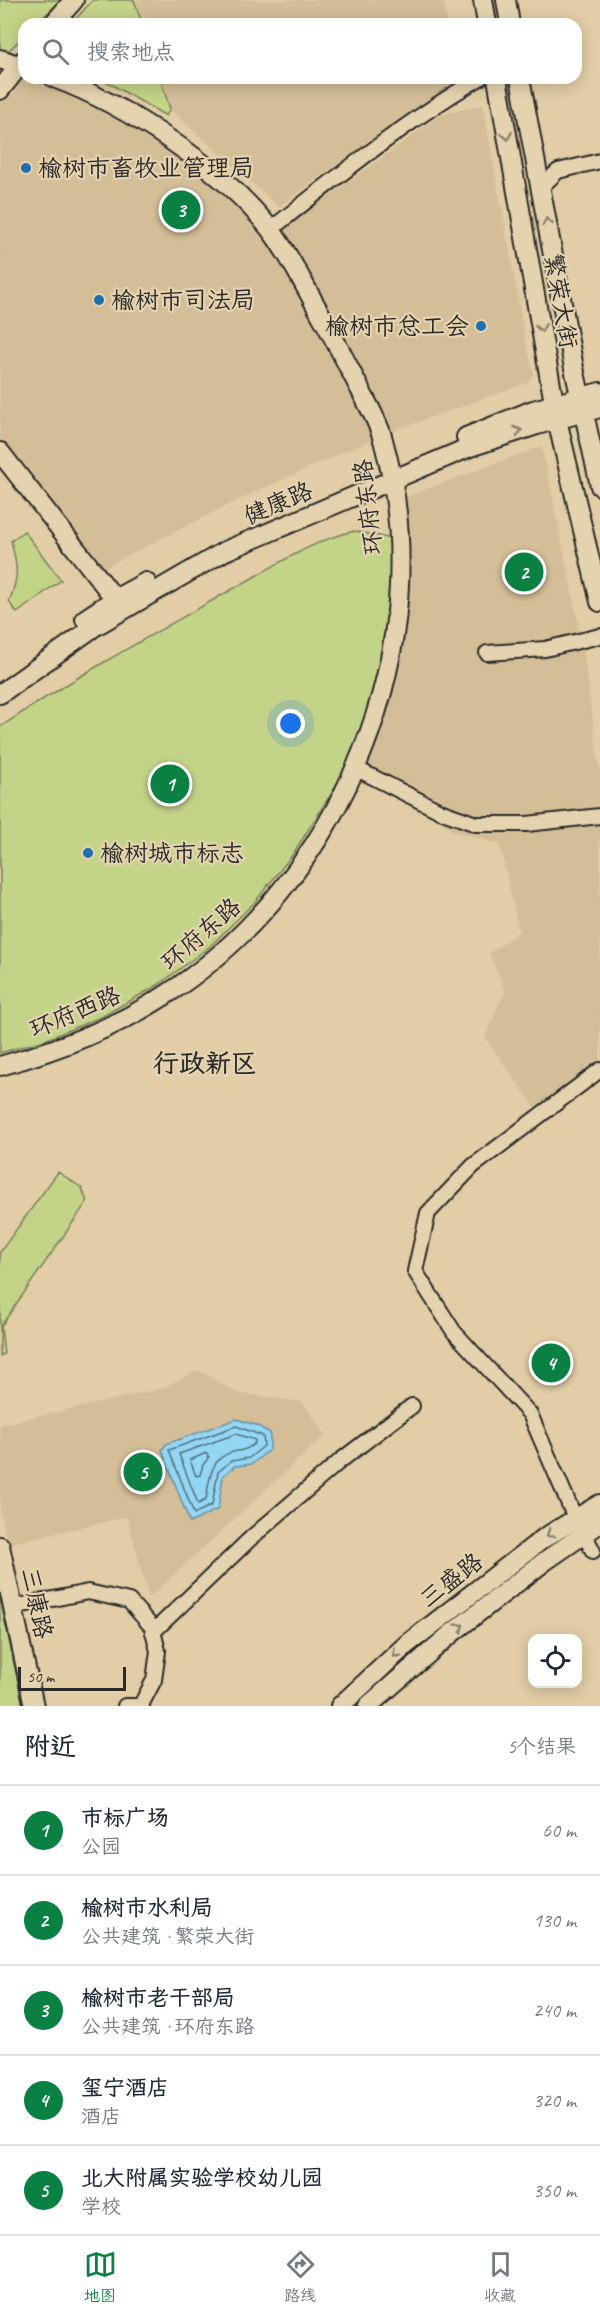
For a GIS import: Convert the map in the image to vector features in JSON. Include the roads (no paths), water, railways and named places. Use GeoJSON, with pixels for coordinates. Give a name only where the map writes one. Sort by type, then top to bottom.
{"type":"FeatureCollection","features":[{"type":"Feature","properties":{"kind":"main road"},"geometry":{"type":"LineString","coordinates":[[59,18],[74,0]]}},
{"type":"Feature","properties":{"kind":"main road"},"geometry":{"type":"LineString","coordinates":[[483,0],[486,18]]}},
{"type":"Feature","properties":{"kind":"main road"},"geometry":{"type":"LineString","coordinates":[[506,0],[509,18]]}},
{"type":"Feature","properties":{"kind":"main road"},"geometry":{"type":"LineString","coordinates":[[0,59],[18,63]]}},
{"type":"Feature","properties":{"kind":"main road"},"geometry":{"type":"LineString","coordinates":[[0,90],[18,69]]}},
{"type":"Feature","properties":{"kind":"main road","name":"环府东路"},"geometry":{"type":"LineString","coordinates":[[69,84],[158,132],[230,187],[270,230],[304,286],[382,435],[395,501],[399,558],[396,622],[384,686],[356,768],[338,806],[304,861],[264,912],[217,957],[165,996]]}},
{"type":"Feature","properties":{"kind":"main road","name":"繁荣大街"},"geometry":{"type":"LineString","coordinates":[[498,84],[556,412],[600,602]]}},
{"type":"Feature","properties":{"kind":"main road","name":"繁荣大街"},"geometry":{"type":"LineString","coordinates":[[521,84],[588,406],[600,486]]}},
{"type":"Feature","properties":{"kind":"main road","name":"健康路"},"geometry":{"type":"LineString","coordinates":[[0,678],[114,599],[218,544],[391,473],[470,447],[556,412],[588,406],[600,392]]}},
{"type":"Feature","properties":{"kind":"main road"},"geometry":{"type":"LineString","coordinates":[[0,452],[114,599]]}},
{"type":"Feature","properties":{"kind":"main road","name":"健康路"},"geometry":{"type":"LineString","coordinates":[[0,694],[94,627],[225,551],[391,473]]}},
{"type":"Feature","properties":{"kind":"main road","name":"环府西路"},"geometry":{"type":"LineString","coordinates":[[0,1066],[49,1053],[109,1028],[165,996]]}},
{"type":"Feature","properties":{"kind":"main road","name":"三盛路"},"geometry":{"type":"LineString","coordinates":[[340,1706],[406,1645],[544,1538],[580,1525],[600,1504]]}},
{"type":"Feature","properties":{"kind":"main road"},"geometry":{"type":"LineString","coordinates":[[368,1706],[580,1525],[600,1523]]}},
{"type":"Feature","properties":{"kind":"main road","name":"三康路"},"geometry":{"type":"LineString","coordinates":[[0,1546],[34,1706]]}},
{"type":"Feature","properties":{"kind":"street"},"geometry":{"type":"LineString","coordinates":[[270,230],[416,118],[470,84]]}},
{"type":"Feature","properties":{"kind":"street"},"geometry":{"type":"LineString","coordinates":[[541,187],[558,171],[600,161]]}},
{"type":"Feature","properties":{"kind":"street"},"geometry":{"type":"LineString","coordinates":[[487,653],[545,649],[600,636]]}},
{"type":"Feature","properties":{"kind":"street"},"geometry":{"type":"LineString","coordinates":[[356,768],[422,803],[476,824],[527,824],[600,816]]}},
{"type":"Feature","properties":{"kind":"street"},"geometry":{"type":"LineString","coordinates":[[593,1551],[530,1414],[454,1332],[415,1271],[428,1213],[473,1166],[600,1070]]}},
{"type":"Feature","properties":{"kind":"street"},"geometry":{"type":"LineString","coordinates":[[153,1632],[251,1538],[322,1477],[412,1406]]}},
{"type":"Feature","properties":{"kind":"street"},"geometry":{"type":"LineString","coordinates":[[13,1607],[88,1592],[129,1601],[152,1627],[158,1651],[154,1680],[141,1705],[125,1706]]}},
{"type":"Feature","properties":{"kind":"water"},"geometry":{"type":"Polygon","coordinates":[[[236,1419],[256,1425],[270,1433],[270,1449],[252,1464],[235,1466],[223,1476],[218,1509],[190,1523],[162,1450],[166,1444],[236,1419]]]}},
{"type":"Feature","properties":{"kind":"place","name":"榆树市畜牧业管理局"},"geometry":{"type":"Point","coordinates":[26,168]}},
{"type":"Feature","properties":{"kind":"place","name":"榆树市老干部局"},"geometry":{"type":"Point","coordinates":[181,210]}},
{"type":"Feature","properties":{"kind":"place","name":"榆树市司法局"},"geometry":{"type":"Point","coordinates":[99,300]}},
{"type":"Feature","properties":{"kind":"place","name":"榆树市总工会"},"geometry":{"type":"Point","coordinates":[481,326]}},
{"type":"Feature","properties":{"kind":"place","name":"榆树市水利局"},"geometry":{"type":"Point","coordinates":[524,572]}},
{"type":"Feature","properties":{"kind":"place","name":"市标广场"},"geometry":{"type":"Point","coordinates":[170,784]}},
{"type":"Feature","properties":{"kind":"place","name":"榆树城市标志"},"geometry":{"type":"Point","coordinates":[88,853]}},
{"type":"Feature","properties":{"kind":"place","name":"玺宁酒店"},"geometry":{"type":"Point","coordinates":[551,1363]}},
{"type":"Feature","properties":{"kind":"place","name":"北大附属实验学校幼儿园"},"geometry":{"type":"Point","coordinates":[143,1472]}},
{"type":"Feature","properties":{"kind":"district","name":"行政新区"},"geometry":{"type":"Point","coordinates":[205,1063]}}]}
